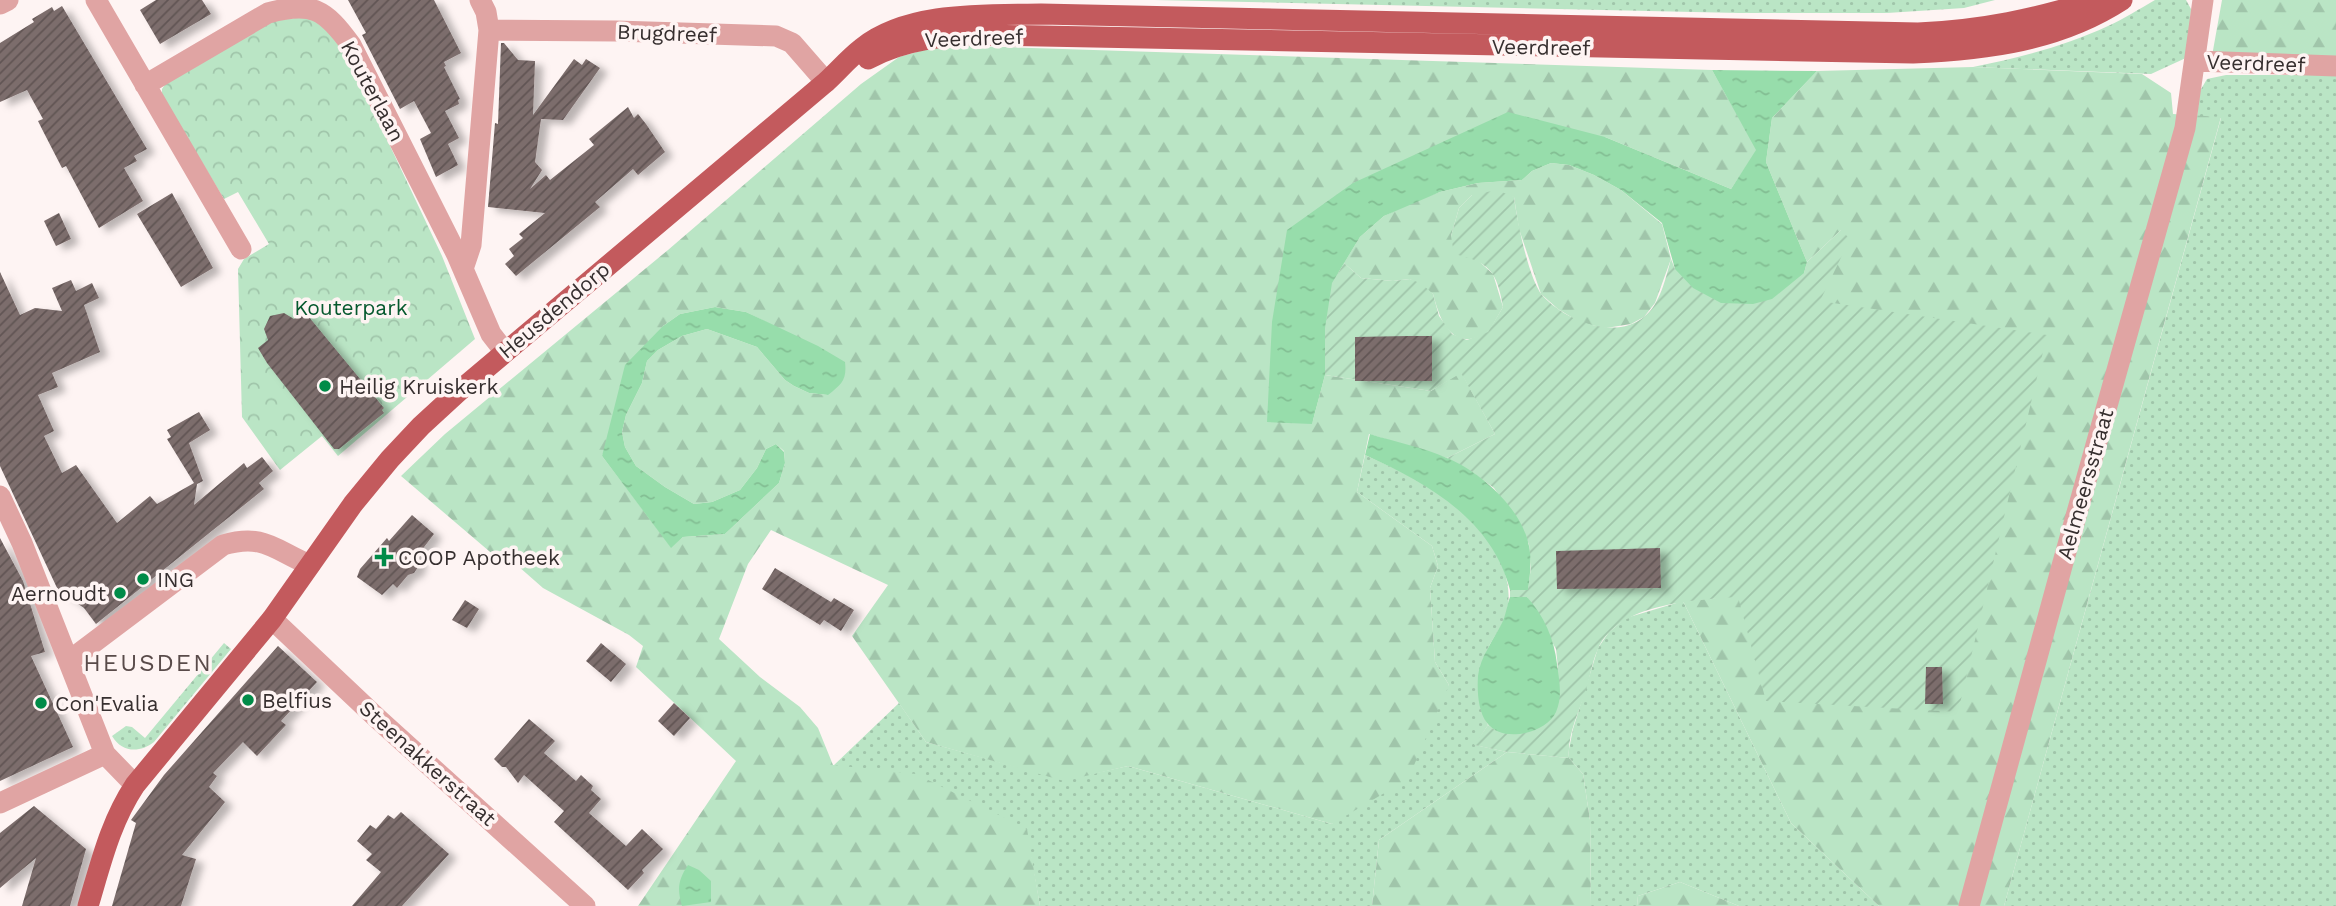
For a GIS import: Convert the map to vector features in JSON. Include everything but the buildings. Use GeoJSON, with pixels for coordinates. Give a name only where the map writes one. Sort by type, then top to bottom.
{"type":"FeatureCollection","features":[{"type":"Feature","properties":{"kind":"main road","name":"Veerdreef"},"geometry":{"type":"LineString","coordinates":[[826,82],[886,50],[915,40],[945,36],[1537,37],[1952,32],[2008,24],[2096,0]]}},
{"type":"Feature","properties":{"kind":"main road","name":"Veerdreef"},"geometry":{"type":"LineString","coordinates":[[826,82],[863,47],[888,33],[944,18],[1040,7],[1537,37],[1913,53],[1968,51],[2014,44],[2061,30],[2102,13],[2122,0]]}},
{"type":"Feature","properties":{"kind":"main road"},"geometry":{"type":"LineString","coordinates":[[1040,7],[1040,36]]}},
{"type":"Feature","properties":{"kind":"main road","name":"Heusdendorp"},"geometry":{"type":"LineString","coordinates":[[88,906],[120,807],[135,785],[272,619],[390,459],[458,392],[826,82]]}},
{"type":"Feature","properties":{"kind":"street"},"geometry":{"type":"LineString","coordinates":[[0,4],[8,0]]}},
{"type":"Feature","properties":{"kind":"street"},"geometry":{"type":"LineString","coordinates":[[96,0],[241,249]]}},
{"type":"Feature","properties":{"kind":"street"},"geometry":{"type":"LineString","coordinates":[[463,269],[471,244],[489,30],[486,12],[480,0]]}},
{"type":"Feature","properties":{"kind":"street","name":"Veerdreef"},"geometry":{"type":"LineString","coordinates":[[2203,0],[2196,61],[2336,66]]}},
{"type":"Feature","properties":{"kind":"street","name":"Kouterlaan"},"geometry":{"type":"LineString","coordinates":[[145,85],[268,13],[288,7],[305,7],[321,12],[335,22],[351,45],[463,269],[491,334],[505,352]]}},
{"type":"Feature","properties":{"kind":"street","name":"Brugdreef"},"geometry":{"type":"LineString","coordinates":[[489,30],[776,36],[792,43],[826,82]]}},
{"type":"Feature","properties":{"kind":"street","name":"Aelmeersstraat"},"geometry":{"type":"LineString","coordinates":[[1969,906],[2181,141],[2196,61]]}},
{"type":"Feature","properties":{"kind":"street"},"geometry":{"type":"LineString","coordinates":[[0,496],[22,543],[105,754],[135,785]]}},
{"type":"Feature","properties":{"kind":"street"},"geometry":{"type":"LineString","coordinates":[[69,661],[223,545],[240,540],[256,540],[310,565]]}},
{"type":"Feature","properties":{"kind":"street","name":"Steenakkerstraat"},"geometry":{"type":"LineString","coordinates":[[272,619],[585,906]]}},
{"type":"Feature","properties":{"kind":"street"},"geometry":{"type":"LineString","coordinates":[[0,803],[105,754]]}},
{"type":"Feature","properties":{"kind":"green space"},"geometry":{"type":"Polygon","coordinates":[[[1154,0],[1995,0],[1964,8],[1887,13],[1739,13],[1154,0]]]}},
{"type":"Feature","properties":{"kind":"green space"},"geometry":{"type":"Polygon","coordinates":[[[2155,0],[2186,0],[2191,9],[2188,57],[2151,74],[1973,67],[2075,40],[2114,23],[2155,0]]]}},
{"type":"Feature","properties":{"kind":"green space"},"geometry":{"type":"Polygon","coordinates":[[[2222,0],[2336,0],[2336,58],[2212,56],[2222,0]]]}},
{"type":"Feature","properties":{"kind":"green space","name":"Kouterpark"},"geometry":{"type":"Polygon","coordinates":[[[311,16],[341,42],[442,256],[475,339],[338,456],[322,436],[280,470],[242,417],[238,269],[244,259],[269,244],[238,192],[224,199],[162,96],[162,89],[166,83],[271,21],[311,16]]]}},
{"type":"Feature","properties":{"kind":"green space"},"geometry":{"type":"Polygon","coordinates":[[[942,45],[1712,70],[1757,150],[1731,189],[1605,137],[1353,183],[1312,424],[1325,375],[1431,391],[1461,372],[1495,434],[1447,458],[1369,434],[1357,492],[1432,546],[1438,566],[1430,588],[1435,662],[1449,685],[1408,779],[1332,824],[1128,766],[1064,781],[926,742],[852,636],[888,585],[771,530],[748,564],[719,639],[760,677],[800,707],[818,728],[833,765],[916,774],[1027,829],[1040,906],[638,906],[736,761],[636,667],[643,646],[629,635],[543,588],[501,551],[496,557],[401,476],[445,434],[668,250],[861,84],[899,57],[942,45]],[[715,307],[680,314],[663,326],[602,456],[671,547],[683,537],[725,534],[779,483],[785,463],[784,451],[776,444],[766,449],[757,468],[740,490],[712,502],[694,504],[636,466],[625,447],[622,432],[626,415],[642,383],[647,361],[658,350],[682,336],[707,329],[757,347],[785,380],[794,386],[809,393],[828,395],[774,326],[746,312],[715,307]]]}},
{"type":"Feature","properties":{"kind":"green space"},"geometry":{"type":"Polygon","coordinates":[[[1973,67],[2142,74],[2171,93],[2173,114],[2221,117],[2004,906],[1879,906],[1791,823],[1683,601],[1738,596],[1841,230],[1807,262],[1766,162],[1772,118],[1817,71],[1973,67]]]}},
{"type":"Feature","properties":{"kind":"green space"},"geometry":{"type":"Polygon","coordinates":[[[2226,75],[2336,75],[2336,906],[2004,906],[2221,118],[2197,116],[2200,91],[2207,79],[2226,75]]]}},
{"type":"Feature","properties":{"kind":"green space"},"geometry":{"type":"Polygon","coordinates":[[[1551,163],[1569,165],[1594,175],[1621,190],[1662,224],[1671,259],[1655,303],[1644,317],[1631,324],[1606,328],[1581,323],[1558,309],[1541,294],[1519,229],[1514,197],[1472,195],[1459,208],[1451,236],[1493,274],[1503,307],[1488,333],[1471,339],[1458,337],[1443,322],[1433,294],[1410,279],[1393,281],[1361,278],[1344,263],[1360,237],[1384,216],[1415,201],[1478,183],[1522,180],[1532,171],[1551,163]]]}},
{"type":"Feature","properties":{"kind":"green space"},"geometry":{"type":"Polygon","coordinates":[[[1497,190],[1514,197],[1528,262],[1542,295],[1563,312],[1590,324],[1619,327],[1644,317],[1658,298],[1671,259],[1675,269],[1804,273],[1807,262],[1841,230],[1850,239],[1820,301],[2047,335],[1958,712],[1766,701],[1738,597],[1720,598],[1680,603],[1639,613],[1608,634],[1594,659],[1572,732],[1569,758],[1507,752],[1474,745],[1488,725],[1495,730],[1558,668],[1556,649],[1527,597],[1510,597],[1510,590],[1528,589],[1531,567],[1529,544],[1521,528],[1494,488],[1447,458],[1495,434],[1461,373],[1431,391],[1325,375],[1325,328],[1332,283],[1344,263],[1361,278],[1393,281],[1410,279],[1422,284],[1433,294],[1439,316],[1452,334],[1467,340],[1488,332],[1503,307],[1498,285],[1483,265],[1454,254],[1451,236],[1459,208],[1472,195],[1497,190]]]}},
{"type":"Feature","properties":{"kind":"green space"},"geometry":{"type":"Polygon","coordinates":[[[1365,455],[1430,488],[1463,512],[1487,539],[1504,570],[1508,586],[1504,620],[1488,648],[1479,676],[1479,696],[1488,725],[1475,745],[1507,752],[1379,840],[1372,906],[1040,906],[1026,829],[833,766],[899,703],[926,742],[1064,780],[1128,766],[1332,824],[1449,685],[1435,662],[1430,588],[1438,566],[1432,546],[1357,492],[1365,455]]]}},
{"type":"Feature","properties":{"kind":"green space"},"geometry":{"type":"Polygon","coordinates":[[[1683,601],[1791,823],[1879,906],[1739,906],[1680,882],[1638,896],[1637,906],[1591,906],[1590,820],[1583,774],[1569,758],[1573,729],[1598,648],[1609,632],[1626,618],[1683,601]]]}},
{"type":"Feature","properties":{"kind":"green space"},"geometry":{"type":"Polygon","coordinates":[[[224,643],[231,649],[154,742],[132,750],[116,742],[112,736],[126,726],[132,727],[145,738],[224,643]]]}},
{"type":"Feature","properties":{"kind":"green space"},"geometry":{"type":"Polygon","coordinates":[[[1507,752],[1569,758],[1583,774],[1590,820],[1591,906],[1372,906],[1379,840],[1507,752]]]}},
{"type":"Feature","properties":{"kind":"green space"},"geometry":{"type":"Polygon","coordinates":[[[1680,882],[1739,906],[1637,906],[1638,896],[1680,882]]]}},
{"type":"Feature","properties":{"kind":"water"},"geometry":{"type":"Polygon","coordinates":[[[1712,70],[1817,71],[1772,118],[1766,162],[1807,262],[1804,273],[1772,299],[1753,304],[1721,303],[1693,288],[1675,269],[1662,223],[1621,190],[1594,175],[1569,165],[1551,163],[1532,171],[1522,180],[1478,183],[1440,192],[1384,216],[1360,237],[1332,283],[1325,328],[1325,375],[1312,424],[1267,422],[1272,322],[1287,230],[1353,183],[1508,112],[1605,137],[1731,189],[1756,150],[1712,70]]]}},
{"type":"Feature","properties":{"kind":"water"},"geometry":{"type":"Polygon","coordinates":[[[715,307],[746,312],[818,346],[845,362],[845,373],[840,384],[828,395],[809,393],[785,380],[757,347],[707,329],[682,336],[658,350],[647,361],[642,383],[626,415],[622,432],[625,447],[636,466],[665,487],[694,504],[712,502],[740,490],[757,468],[766,449],[776,444],[784,452],[785,463],[779,483],[725,534],[683,537],[671,548],[602,456],[625,365],[663,326],[680,314],[715,307]]]}},
{"type":"Feature","properties":{"kind":"water"},"geometry":{"type":"Polygon","coordinates":[[[1370,434],[1447,458],[1473,472],[1498,493],[1525,532],[1530,557],[1528,590],[1510,590],[1501,565],[1488,543],[1473,523],[1454,506],[1411,478],[1365,455],[1370,434]]]}},
{"type":"Feature","properties":{"kind":"water"},"geometry":{"type":"Polygon","coordinates":[[[1510,597],[1527,597],[1543,620],[1551,636],[1560,688],[1556,712],[1544,726],[1513,734],[1503,733],[1487,723],[1480,707],[1478,688],[1481,662],[1503,620],[1510,597]]]}},
{"type":"Feature","properties":{"kind":"water"},"geometry":{"type":"Polygon","coordinates":[[[688,865],[699,870],[711,881],[711,902],[682,906],[679,885],[688,865]]]}},
{"type":"Feature","properties":{"kind":"place","name":"Heilig Kruiskerk"},"geometry":{"type":"Point","coordinates":[325,386]}},
{"type":"Feature","properties":{"kind":"place","name":"COOP Apotheek"},"geometry":{"type":"Point","coordinates":[384,557]}},
{"type":"Feature","properties":{"kind":"place","name":"ING"},"geometry":{"type":"Point","coordinates":[143,579]}},
{"type":"Feature","properties":{"kind":"place","name":"Aernoudt"},"geometry":{"type":"Point","coordinates":[120,593]}},
{"type":"Feature","properties":{"kind":"place","name":"Belfius"},"geometry":{"type":"Point","coordinates":[248,700]}},
{"type":"Feature","properties":{"kind":"place","name":"Con'Evalia"},"geometry":{"type":"Point","coordinates":[41,703]}},
{"type":"Feature","properties":{"kind":"district","name":"HEUSDEN"},"geometry":{"type":"Point","coordinates":[148,663]}}]}
